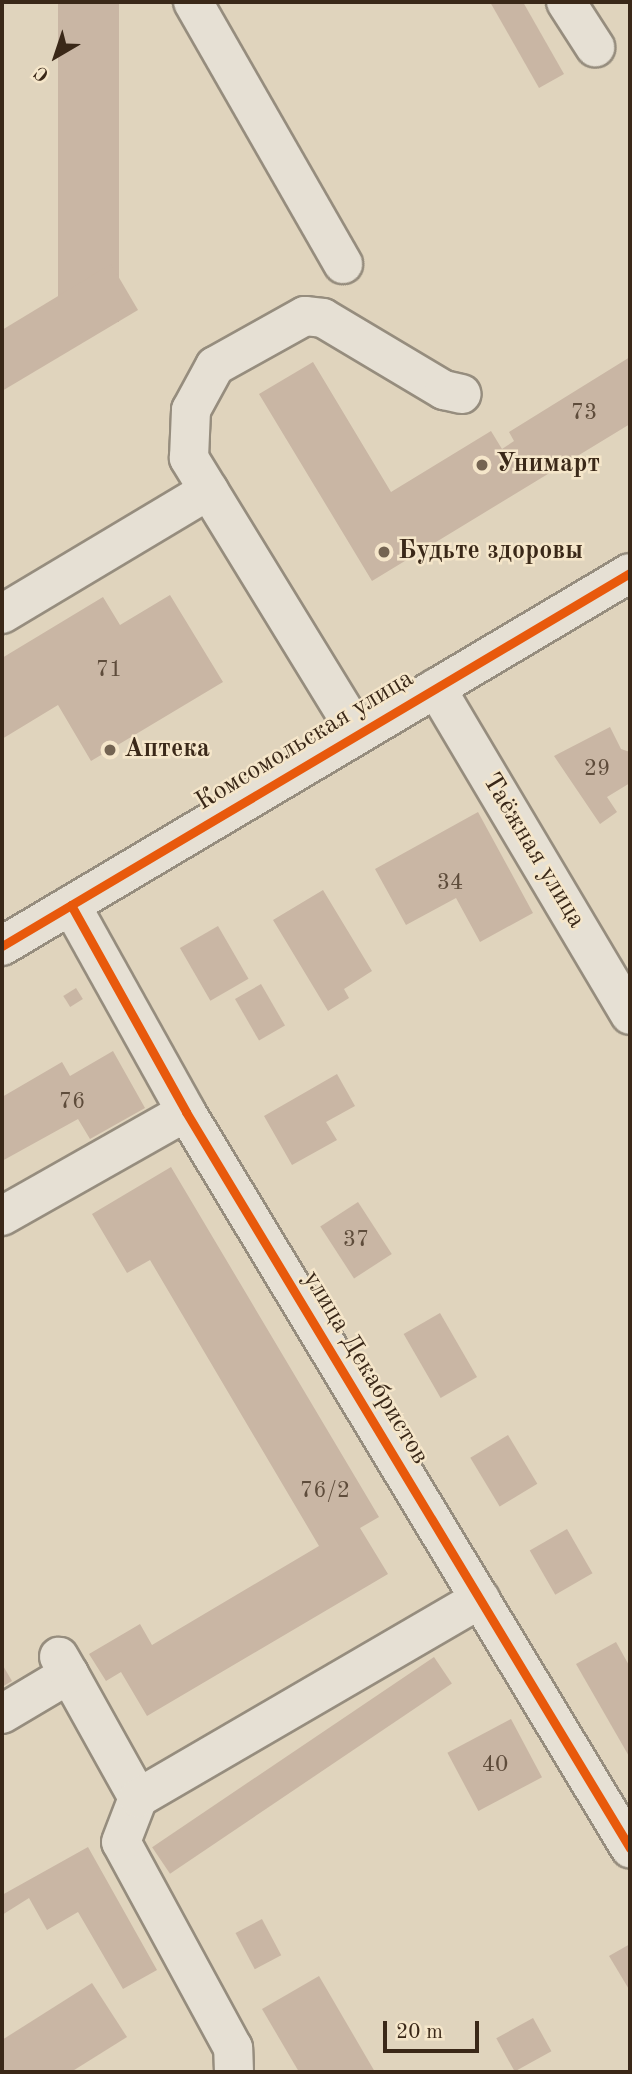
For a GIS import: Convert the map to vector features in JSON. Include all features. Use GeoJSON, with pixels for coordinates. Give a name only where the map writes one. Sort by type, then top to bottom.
{"type":"FeatureCollection","features":[{"type":"Feature","properties":{"kind":"street"},"geometry":{"type":"LineString","coordinates":[[193,2],[343,264]]}},
{"type":"Feature","properties":{"kind":"street"},"geometry":{"type":"LineString","coordinates":[[566,2],[595,47]]}},
{"type":"Feature","properties":{"kind":"street"},"geometry":{"type":"LineString","coordinates":[[358,734],[189,458],[186,440],[200,388],[215,366],[305,316],[323,318],[444,390],[462,394]]}},
{"type":"Feature","properties":{"kind":"street"},"geometry":{"type":"LineString","coordinates":[[2,614],[209,489]]}},
{"type":"Feature","properties":{"kind":"street","name":"Комсомольская улица"},"geometry":{"type":"LineString","coordinates":[[2,946],[630,573]]}},
{"type":"Feature","properties":{"kind":"street","name":"Таёжная улица"},"geometry":{"type":"LineString","coordinates":[[436,688],[630,1015]]}},
{"type":"Feature","properties":{"kind":"street","name":"улица Декабристов"},"geometry":{"type":"LineString","coordinates":[[71,905],[186,1112],[630,1847]]}},
{"type":"Feature","properties":{"kind":"street"},"geometry":{"type":"LineString","coordinates":[[2,1216],[186,1112]]}},
{"type":"Feature","properties":{"kind":"street"},"geometry":{"type":"LineString","coordinates":[[234,2072],[233,2048],[121,1842],[138,1798],[480,1599]]}},
{"type":"Feature","properties":{"kind":"street"},"geometry":{"type":"LineString","coordinates":[[2,1714],[64,1666],[138,1798]]}},
{"type":"Feature","properties":{"kind":"building"},"geometry":{"type":"Polygon","coordinates":[[[58,2],[119,2],[119,322],[58,322],[58,2]]]}},
{"type":"Feature","properties":{"kind":"building"},"geometry":{"type":"Polygon","coordinates":[[[490,2],[523,2],[564,74],[539,88],[490,2]]]}},
{"type":"Feature","properties":{"kind":"building"},"geometry":{"type":"Polygon","coordinates":[[[111,264],[138,310],[2,391],[2,330],[111,264]]]}},
{"type":"Feature","properties":{"kind":"building","name":"Унимарт"},"geometry":{"type":"Polygon","coordinates":[[[630,357],[630,424],[372,581],[259,394],[313,362],[391,492],[491,431],[502,449],[514,441],[509,432],[630,357]]]}},
{"type":"Feature","properties":{"kind":"building"},"geometry":{"type":"Polygon","coordinates":[[[170,595],[223,682],[91,761],[58,705],[2,739],[2,658],[103,597],[120,625],[170,595]]]}},
{"type":"Feature","properties":{"kind":"building"},"geometry":{"type":"Polygon","coordinates":[[[610,727],[621,749],[630,752],[630,783],[607,797],[617,812],[600,824],[554,756],[610,727]]]}},
{"type":"Feature","properties":{"kind":"building"},"geometry":{"type":"Polygon","coordinates":[[[478,812],[533,913],[480,942],[456,898],[406,925],[375,869],[478,812]]]}},
{"type":"Feature","properties":{"kind":"building"},"geometry":{"type":"Polygon","coordinates":[[[323,890],[372,971],[344,989],[349,998],[328,1011],[273,920],[323,890]]]}},
{"type":"Feature","properties":{"kind":"building"},"geometry":{"type":"Polygon","coordinates":[[[218,926],[248,979],[210,1001],[180,948],[218,926]]]}},
{"type":"Feature","properties":{"kind":"building"},"geometry":{"type":"Polygon","coordinates":[[[261,984],[285,1026],[259,1041],[235,999],[261,984]]]}},
{"type":"Feature","properties":{"kind":"building"},"geometry":{"type":"Polygon","coordinates":[[[76,988],[83,999],[70,1007],[63,996],[76,988]]]}},
{"type":"Feature","properties":{"kind":"building"},"geometry":{"type":"Polygon","coordinates":[[[113,1051],[145,1108],[90,1139],[78,1119],[2,1161],[2,1097],[62,1062],[70,1076],[113,1051]]]}},
{"type":"Feature","properties":{"kind":"building"},"geometry":{"type":"Polygon","coordinates":[[[337,1074],[355,1106],[326,1122],[337,1140],[292,1165],[264,1116],[337,1074]]]}},
{"type":"Feature","properties":{"kind":"building"},"geometry":{"type":"Polygon","coordinates":[[[171,1167],[379,1517],[360,1528],[388,1574],[147,1716],[121,1672],[106,1681],[89,1654],[140,1624],[152,1645],[319,1546],[150,1260],[127,1273],[92,1214],[171,1167]]]}},
{"type":"Feature","properties":{"kind":"building"},"geometry":{"type":"Polygon","coordinates":[[[358,1202],[392,1254],[354,1279],[320,1227],[358,1202]]]}},
{"type":"Feature","properties":{"kind":"building"},"geometry":{"type":"Polygon","coordinates":[[[440,1313],[477,1377],[441,1398],[404,1334],[440,1313]]]}},
{"type":"Feature","properties":{"kind":"building"},"geometry":{"type":"Polygon","coordinates":[[[508,1435],[537,1484],[500,1507],[470,1458],[508,1435]]]}},
{"type":"Feature","properties":{"kind":"building"},"geometry":{"type":"Polygon","coordinates":[[[567,1529],[592,1573],[555,1595],[530,1550],[567,1529]]]}},
{"type":"Feature","properties":{"kind":"building"},"geometry":{"type":"Polygon","coordinates":[[[616,1642],[630,1667],[630,1758],[576,1664],[616,1642]]]}},
{"type":"Feature","properties":{"kind":"building"},"geometry":{"type":"Polygon","coordinates":[[[434,1657],[452,1684],[170,1874],[152,1847],[434,1657]]]}},
{"type":"Feature","properties":{"kind":"building"},"geometry":{"type":"Polygon","coordinates":[[[2,1664],[12,1681],[2,1687],[2,1664]]]}},
{"type":"Feature","properties":{"kind":"building"},"geometry":{"type":"Polygon","coordinates":[[[511,1719],[542,1777],[478,1811],[447,1753],[511,1719]]]}},
{"type":"Feature","properties":{"kind":"building"},"geometry":{"type":"Polygon","coordinates":[[[88,1847],[157,1970],[123,1989],[78,1912],[47,1930],[29,1898],[2,1915],[2,1895],[88,1847]]]}},
{"type":"Feature","properties":{"kind":"building"},"geometry":{"type":"Polygon","coordinates":[[[262,1919],[281,1955],[255,1969],[236,1933],[262,1919]]]}},
{"type":"Feature","properties":{"kind":"building"},"geometry":{"type":"Polygon","coordinates":[[[630,1944],[630,1991],[609,1956],[630,1944]]]}},
{"type":"Feature","properties":{"kind":"building"},"geometry":{"type":"Polygon","coordinates":[[[319,1976],[375,2072],[299,2072],[262,2009],[319,1976]]]}},
{"type":"Feature","properties":{"kind":"building"},"geometry":{"type":"Polygon","coordinates":[[[92,1983],[127,2037],[71,2072],[2,2072],[2,2040],[92,1983]]]}},
{"type":"Feature","properties":{"kind":"building"},"geometry":{"type":"Polygon","coordinates":[[[533,2018],[551,2051],[515,2072],[496,2038],[533,2018]]]}},
{"type":"Feature","properties":{"kind":"cycle path"},"geometry":{"type":"LineString","coordinates":[[2,946],[630,573]]}},
{"type":"Feature","properties":{"kind":"cycle path"},"geometry":{"type":"LineString","coordinates":[[71,905],[186,1112],[630,1848]]}},
{"type":"Feature","properties":{"kind":"place","name":"Унимарт"},"geometry":{"type":"Point","coordinates":[482,465]}},
{"type":"Feature","properties":{"kind":"place","name":"Будьте здоровы"},"geometry":{"type":"Point","coordinates":[384,552]}},
{"type":"Feature","properties":{"kind":"place","name":"Аптека"},"geometry":{"type":"Point","coordinates":[110,750]}}]}
